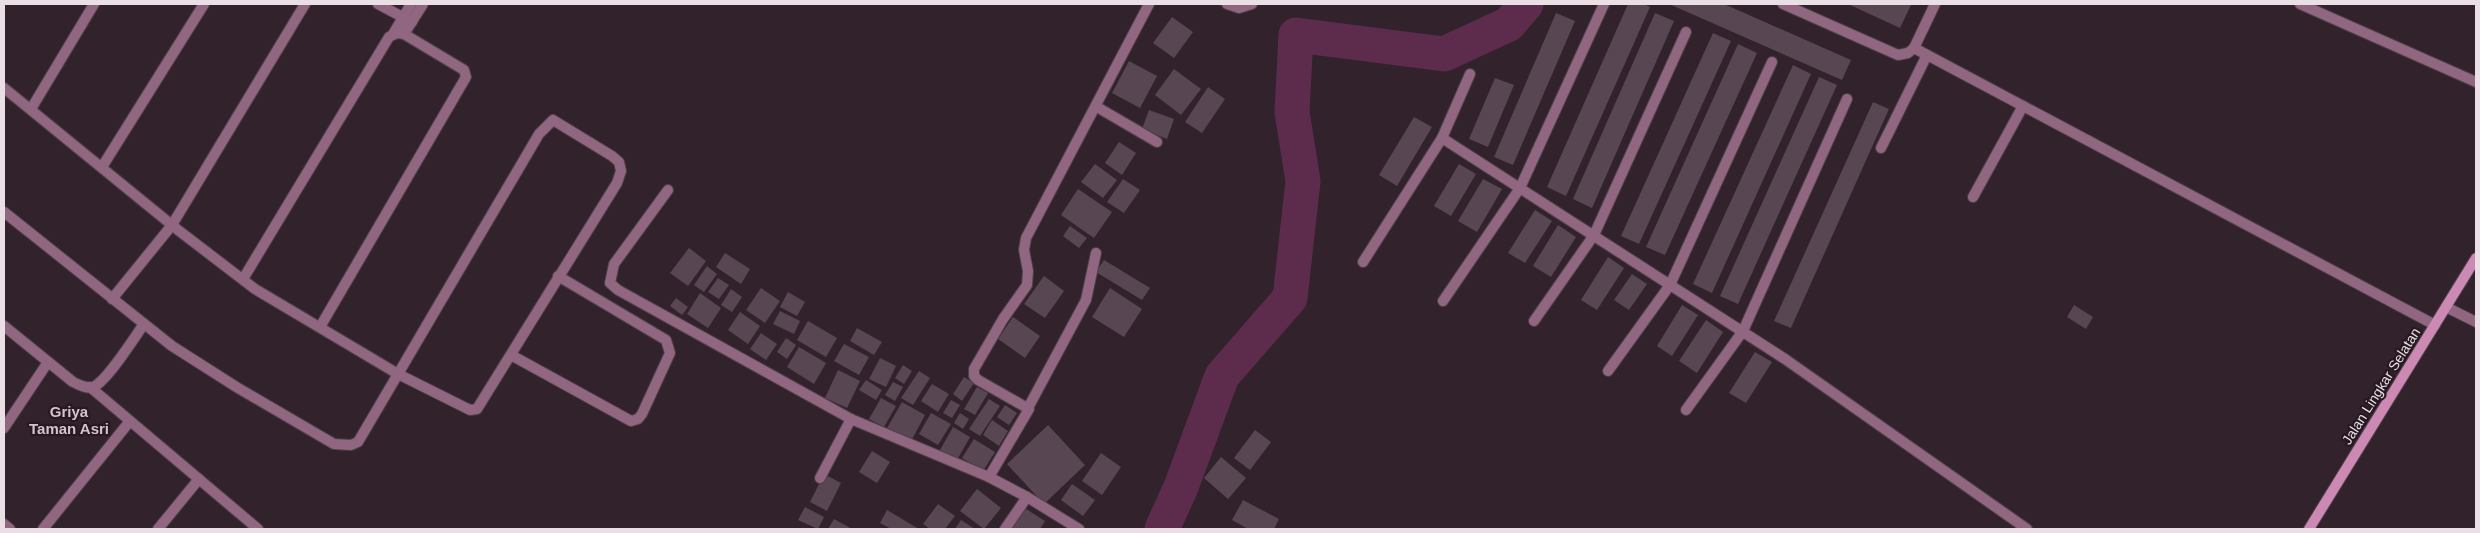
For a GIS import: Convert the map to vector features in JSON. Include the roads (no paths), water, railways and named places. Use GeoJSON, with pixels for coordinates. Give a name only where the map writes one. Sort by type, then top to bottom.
{"type":"FeatureCollection","features":[{"type":"Feature","properties":{"kind":"street"},"geometry":{"type":"LineString","coordinates":[[31,109],[94,4]]}},
{"type":"Feature","properties":{"kind":"street"},"geometry":{"type":"LineString","coordinates":[[102,167],[204,4]]}},
{"type":"Feature","properties":{"kind":"street"},"geometry":{"type":"LineString","coordinates":[[112,299],[172,225],[305,4]]}},
{"type":"Feature","properties":{"kind":"street"},"geometry":{"type":"LineString","coordinates":[[378,4],[408,19]]}},
{"type":"Feature","properties":{"kind":"street"},"geometry":{"type":"LineString","coordinates":[[404,34],[411,4]]}},
{"type":"Feature","properties":{"kind":"street"},"geometry":{"type":"LineString","coordinates":[[243,279],[393,34],[423,4]]}},
{"type":"Feature","properties":{"kind":"street"},"geometry":{"type":"LineString","coordinates":[[1028,408],[978,380],[973,372],[998,327],[1026,288],[1029,276],[1024,250],[1026,238],[1097,107],[1149,4]]}},
{"type":"Feature","properties":{"kind":"street"},"geometry":{"type":"LineString","coordinates":[[1227,4],[1239,8],[1252,4]]}},
{"type":"Feature","properties":{"kind":"street"},"geometry":{"type":"LineString","coordinates":[[1443,301],[1520,188],[1604,4]]}},
{"type":"Feature","properties":{"kind":"street"},"geometry":{"type":"LineString","coordinates":[[1783,4],[1898,55],[1908,53],[1914,48],[1935,4]]}},
{"type":"Feature","properties":{"kind":"street"},"geometry":{"type":"LineString","coordinates":[[2300,4],[2476,82]]}},
{"type":"Feature","properties":{"kind":"street"},"geometry":{"type":"LineString","coordinates":[[1534,321],[1594,235],[1686,32]]}},
{"type":"Feature","properties":{"kind":"street"},"geometry":{"type":"LineString","coordinates":[[320,327],[466,77],[464,70],[404,34],[393,34]]}},
{"type":"Feature","properties":{"kind":"street"},"geometry":{"type":"LineString","coordinates":[[1914,48],[2435,325]]}},
{"type":"Feature","properties":{"kind":"street"},"geometry":{"type":"LineString","coordinates":[[1881,148],[1927,55]]}},
{"type":"Feature","properties":{"kind":"street"},"geometry":{"type":"LineString","coordinates":[[1608,371],[1670,285],[1772,62]]}},
{"type":"Feature","properties":{"kind":"street"},"geometry":{"type":"LineString","coordinates":[[1363,262],[1442,138],[1470,74]]}},
{"type":"Feature","properties":{"kind":"street"},"geometry":{"type":"LineString","coordinates":[[4,88],[172,225],[243,279],[398,374],[458,406],[474,411],[511,355],[617,182],[621,167],[612,156],[553,120],[539,134],[398,374],[358,442],[351,446],[334,444],[238,388],[172,346],[4,212]]}},
{"type":"Feature","properties":{"kind":"street"},"geometry":{"type":"LineString","coordinates":[[1686,410],[1743,331],[1847,100]]}},
{"type":"Feature","properties":{"kind":"street"},"geometry":{"type":"LineString","coordinates":[[1973,196],[2023,106]]}},
{"type":"Feature","properties":{"kind":"street"},"geometry":{"type":"LineString","coordinates":[[1097,107],[1157,142]]}},
{"type":"Feature","properties":{"kind":"street"},"geometry":{"type":"LineString","coordinates":[[1442,138],[1793,364],[2026,529]]}},
{"type":"Feature","properties":{"kind":"street"},"geometry":{"type":"LineString","coordinates":[[668,190],[614,264],[610,273],[610,283],[627,295],[851,419],[989,477],[1027,497],[1079,529]]}},
{"type":"Feature","properties":{"kind":"street"},"geometry":{"type":"LineString","coordinates":[[989,477],[1086,300],[1096,252]]}},
{"type":"Feature","properties":{"kind":"street","name":"Jalan Lingkar Selatan"},"geometry":{"type":"LineString","coordinates":[[2311,528],[2476,258]]}},
{"type":"Feature","properties":{"kind":"street"},"geometry":{"type":"LineString","coordinates":[[511,355],[631,421],[638,419],[642,414],[670,353],[666,340],[558,276]]}},
{"type":"Feature","properties":{"kind":"street"},"geometry":{"type":"LineString","coordinates":[[2446,307],[2476,322]]}},
{"type":"Feature","properties":{"kind":"street"},"geometry":{"type":"LineString","coordinates":[[4,326],[73,382],[86,388],[95,386],[104,377],[144,324]]}},
{"type":"Feature","properties":{"kind":"street"},"geometry":{"type":"LineString","coordinates":[[4,428],[48,362]]}},
{"type":"Feature","properties":{"kind":"street"},"geometry":{"type":"LineString","coordinates":[[90,387],[258,529]]}},
{"type":"Feature","properties":{"kind":"street"},"geometry":{"type":"LineString","coordinates":[[820,478],[851,419]]}},
{"type":"Feature","properties":{"kind":"street"},"geometry":{"type":"LineString","coordinates":[[43,529],[130,421]]}},
{"type":"Feature","properties":{"kind":"street"},"geometry":{"type":"LineString","coordinates":[[158,529],[200,479]]}},
{"type":"Feature","properties":{"kind":"street"},"geometry":{"type":"LineString","coordinates":[[1005,529],[1027,497]]}},
{"type":"Feature","properties":{"kind":"street"},"geometry":{"type":"LineString","coordinates":[[4,524],[10,529]]}},
{"type":"Feature","properties":{"kind":"waterway"},"geometry":{"type":"LineString","coordinates":[[1162,529],[1181,487],[1222,376],[1290,298],[1303,181],[1292,112],[1296,35],[1444,54],[1509,24],[1526,4]]}},
{"type":"Feature","properties":{"kind":"district","name":"Griya Taman Asri"},"geometry":{"type":"Point","coordinates":[69,420]}}]}
